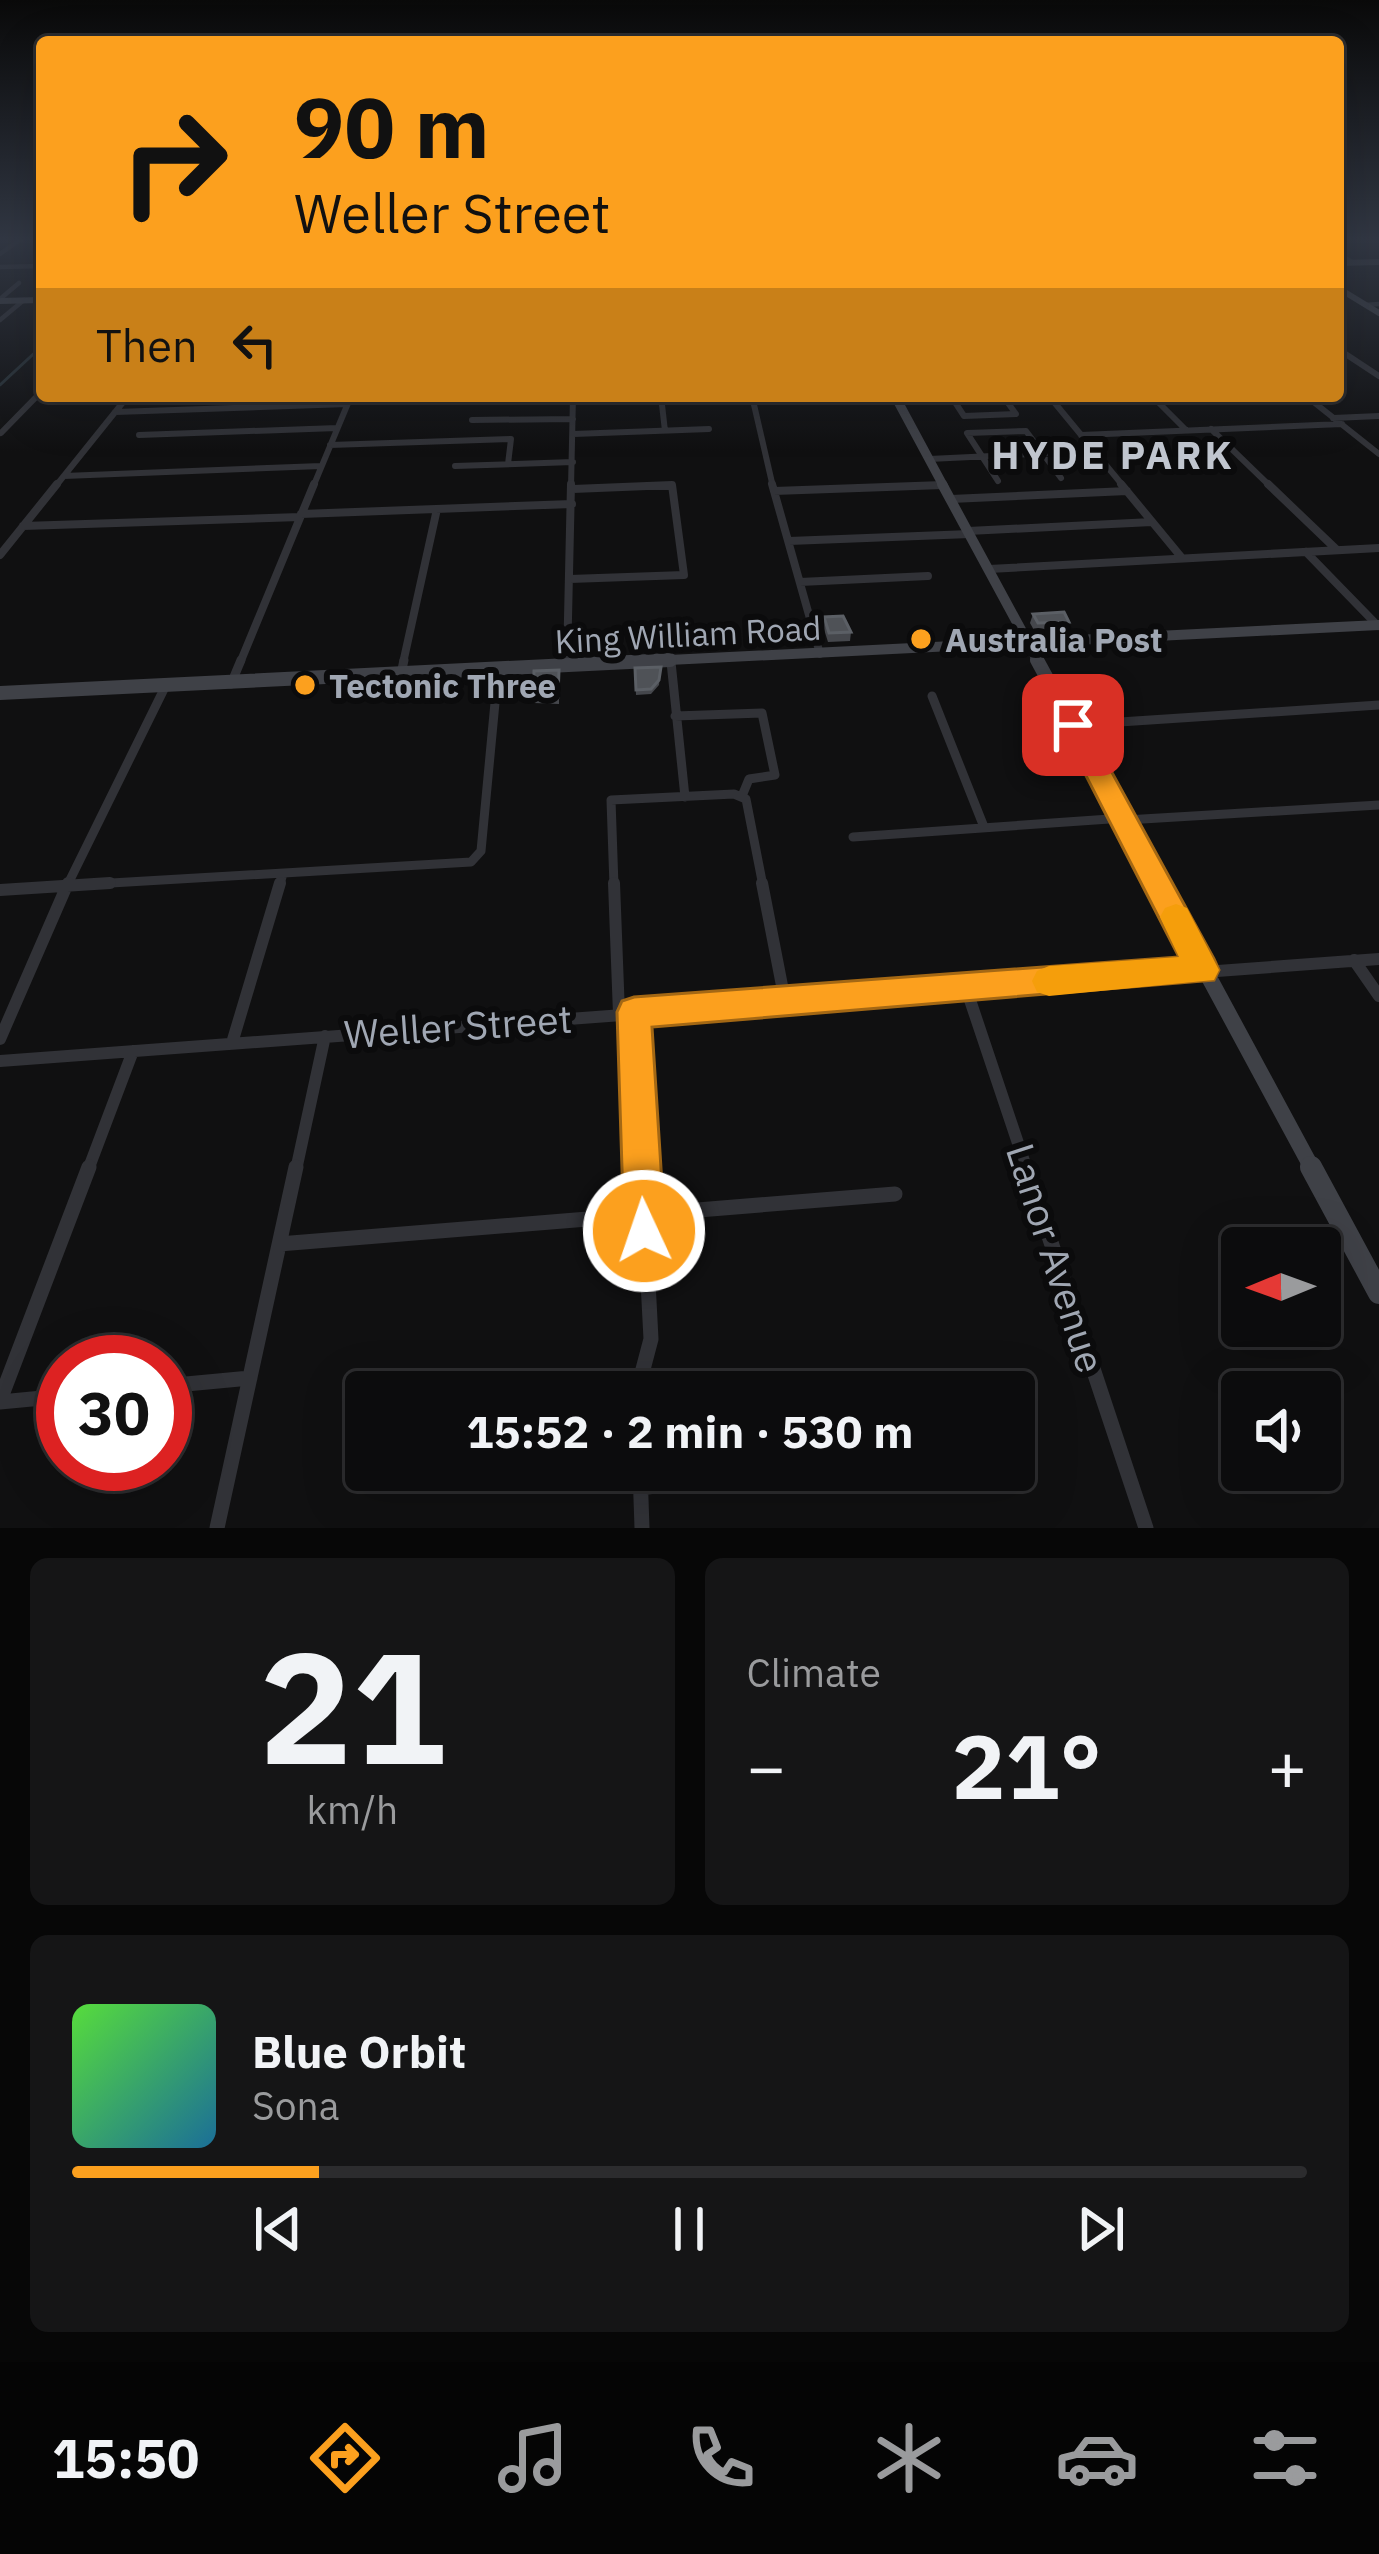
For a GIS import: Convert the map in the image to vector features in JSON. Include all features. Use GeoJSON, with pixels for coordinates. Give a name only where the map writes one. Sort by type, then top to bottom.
{"type":"FeatureCollection","features":[{"type":"Feature","properties":{"kind":"main road"},"geometry":{"type":"LineString","coordinates":[[899,402],[1379,1293]]}},
{"type":"Feature","properties":{"kind":"main road","name":"King William Road"},"geometry":{"type":"LineString","coordinates":[[0,693],[1379,626]]}},
{"type":"Feature","properties":{"kind":"street"},"geometry":{"type":"LineString","coordinates":[[1344,354],[1379,376]]}},
{"type":"Feature","properties":{"kind":"street"},"geometry":{"type":"LineString","coordinates":[[1,433],[36,397]]}},
{"type":"Feature","properties":{"kind":"street"},"geometry":{"type":"LineString","coordinates":[[0,555],[5,543],[124,402]]}},
{"type":"Feature","properties":{"kind":"street"},"geometry":{"type":"LineString","coordinates":[[116,412],[310,402]]}},
{"type":"Feature","properties":{"kind":"street"},"geometry":{"type":"LineString","coordinates":[[231,684],[348,402]]}},
{"type":"Feature","properties":{"kind":"street"},"geometry":{"type":"LineString","coordinates":[[567,667],[573,402]]}},
{"type":"Feature","properties":{"kind":"street"},"geometry":{"type":"LineString","coordinates":[[663,402],[665,430]]}},
{"type":"Feature","properties":{"kind":"street"},"geometry":{"type":"LineString","coordinates":[[753,402],[820,654]]}},
{"type":"Feature","properties":{"kind":"street"},"geometry":{"type":"LineString","coordinates":[[955,402],[964,416],[1016,414],[1007,402]]}},
{"type":"Feature","properties":{"kind":"street"},"geometry":{"type":"LineString","coordinates":[[1054,402],[1182,558]]}},
{"type":"Feature","properties":{"kind":"street"},"geometry":{"type":"LineString","coordinates":[[1158,402],[1186,430]]}},
{"type":"Feature","properties":{"kind":"street"},"geometry":{"type":"LineString","coordinates":[[1313,402],[1379,454]]}},
{"type":"Feature","properties":{"kind":"street"},"geometry":{"type":"LineString","coordinates":[[1333,418],[1379,416]]}},
{"type":"Feature","properties":{"kind":"street"},"geometry":{"type":"LineString","coordinates":[[472,420],[573,418]]}},
{"type":"Feature","properties":{"kind":"street"},"geometry":{"type":"LineString","coordinates":[[1081,435],[1342,424]]}},
{"type":"Feature","properties":{"kind":"street"},"geometry":{"type":"LineString","coordinates":[[139,435],[337,428]]}},
{"type":"Feature","properties":{"kind":"street"},"geometry":{"type":"LineString","coordinates":[[573,434],[709,429]]}},
{"type":"Feature","properties":{"kind":"street"},"geometry":{"type":"LineString","coordinates":[[1210,429],[1338,550]]}},
{"type":"Feature","properties":{"kind":"street"},"geometry":{"type":"LineString","coordinates":[[998,481],[967,433],[1026,431],[1061,478]]}},
{"type":"Feature","properties":{"kind":"street"},"geometry":{"type":"LineString","coordinates":[[330,445],[511,439],[508,464]]}},
{"type":"Feature","properties":{"kind":"street"},"geometry":{"type":"LineString","coordinates":[[929,459],[1094,452]]}},
{"type":"Feature","properties":{"kind":"street"},"geometry":{"type":"LineString","coordinates":[[455,466],[573,462]]}},
{"type":"Feature","properties":{"kind":"street"},"geometry":{"type":"LineString","coordinates":[[64,476],[321,466]]}},
{"type":"Feature","properties":{"kind":"street"},"geometry":{"type":"LineString","coordinates":[[774,491],[943,484]]}},
{"type":"Feature","properties":{"kind":"street"},"geometry":{"type":"LineString","coordinates":[[570,579],[684,575],[672,485],[572,489]]}},
{"type":"Feature","properties":{"kind":"street"},"geometry":{"type":"LineString","coordinates":[[951,499],[1126,490]]}},
{"type":"Feature","properties":{"kind":"street"},"geometry":{"type":"LineString","coordinates":[[23,526],[572,504]]}},
{"type":"Feature","properties":{"kind":"street"},"geometry":{"type":"LineString","coordinates":[[401,675],[436,509]]}},
{"type":"Feature","properties":{"kind":"street"},"geometry":{"type":"LineString","coordinates":[[788,541],[1152,522]]}},
{"type":"Feature","properties":{"kind":"street"},"geometry":{"type":"LineString","coordinates":[[988,568],[1379,548]]}},
{"type":"Feature","properties":{"kind":"street"},"geometry":{"type":"LineString","coordinates":[[1306,552],[1379,626]]}},
{"type":"Feature","properties":{"kind":"street"},"geometry":{"type":"LineString","coordinates":[[800,581],[928,576]]}},
{"type":"Feature","properties":{"kind":"street"},"geometry":{"type":"LineString","coordinates":[[671,662],[686,797]]}},
{"type":"Feature","properties":{"kind":"street"},"geometry":{"type":"LineString","coordinates":[[0,890],[476,860],[498,670]]}},
{"type":"Feature","properties":{"kind":"street"},"geometry":{"type":"LineString","coordinates":[[0,1039],[67,886],[166,686]]}},
{"type":"Feature","properties":{"kind":"street"},"geometry":{"type":"LineString","coordinates":[[932,696],[984,827]]}},
{"type":"Feature","properties":{"kind":"street"},"geometry":{"type":"LineString","coordinates":[[1073,725],[1379,705]]}},
{"type":"Feature","properties":{"kind":"street"},"geometry":{"type":"LineString","coordinates":[[675,716],[762,712],[775,775],[749,779],[742,796]]}},
{"type":"Feature","properties":{"kind":"street"},"geometry":{"type":"LineString","coordinates":[[643,1371],[651,1339],[611,800],[742,796]]}},
{"type":"Feature","properties":{"kind":"street"},"geometry":{"type":"LineString","coordinates":[[742,796],[748,803],[784,1001]]}},
{"type":"Feature","properties":{"kind":"street"},"geometry":{"type":"LineString","coordinates":[[853,837],[1379,805]]}},
{"type":"Feature","properties":{"kind":"street"},"geometry":{"type":"LineString","coordinates":[[232,1043],[283,874]]}},
{"type":"Feature","properties":{"kind":"street","name":"Weller Street"},"geometry":{"type":"LineString","coordinates":[[0,1061],[1379,958]]}},
{"type":"Feature","properties":{"kind":"street"},"geometry":{"type":"LineString","coordinates":[[1354,960],[1379,996]]}},
{"type":"Feature","properties":{"kind":"street","name":"Lanor Avenue"},"geometry":{"type":"LineString","coordinates":[[966,988],[1146,1528]]}},
{"type":"Feature","properties":{"kind":"street"},"geometry":{"type":"LineString","coordinates":[[217,1528],[325,1036]]}},
{"type":"Feature","properties":{"kind":"street"},"geometry":{"type":"LineString","coordinates":[[36,1398],[0,1401],[133,1051]]}},
{"type":"Feature","properties":{"kind":"street"},"geometry":{"type":"LineString","coordinates":[[279,1244],[896,1195]]}},
{"type":"Feature","properties":{"kind":"street"},"geometry":{"type":"LineString","coordinates":[[192,1383],[250,1378]]}},
{"type":"Feature","properties":{"kind":"street"},"geometry":{"type":"LineString","coordinates":[[640,1491],[642,1528]]}},
{"type":"Feature","properties":{"kind":"building"},"geometry":{"type":"Polygon","coordinates":[[[1064,612],[1069,622],[1038,623],[1033,614],[1064,612]]]}},
{"type":"Feature","properties":{"kind":"building"},"geometry":{"type":"Polygon","coordinates":[[[843,616],[851,632],[829,633],[824,617],[843,616]]]}},
{"type":"Feature","properties":{"kind":"building"},"geometry":{"type":"Polygon","coordinates":[[[661,667],[651,689],[636,690],[635,668],[661,667]]]}},
{"type":"Feature","properties":{"kind":"building"},"geometry":{"type":"Polygon","coordinates":[[[559,670],[558,697],[533,697],[534,671],[559,670]]]}},
{"type":"Feature","properties":{"kind":"waterway"},"geometry":{"type":"LineString","coordinates":[[0,385],[36,352]]}},
{"type":"Feature","properties":{"kind":"slow traffic"},"geometry":{"type":"LineString","coordinates":[[1049,981],[1203,970],[1176,917]]}},
{"type":"Feature","properties":{"kind":"place","name":"Australia Post"},"geometry":{"type":"Point","coordinates":[921,639]}},
{"type":"Feature","properties":{"kind":"place","name":"Tectonic Three"},"geometry":{"type":"Point","coordinates":[305,685]}},
{"type":"Feature","properties":{"kind":"district","name":"HYDE PARK"},"geometry":{"type":"Point","coordinates":[1113,454]}},
{"type":"Feature","properties":{"kind":"route"},"geometry":{"type":"LineString","coordinates":[[644,1231],[634,1012],[1203,970],[1073,725]]}}]}
